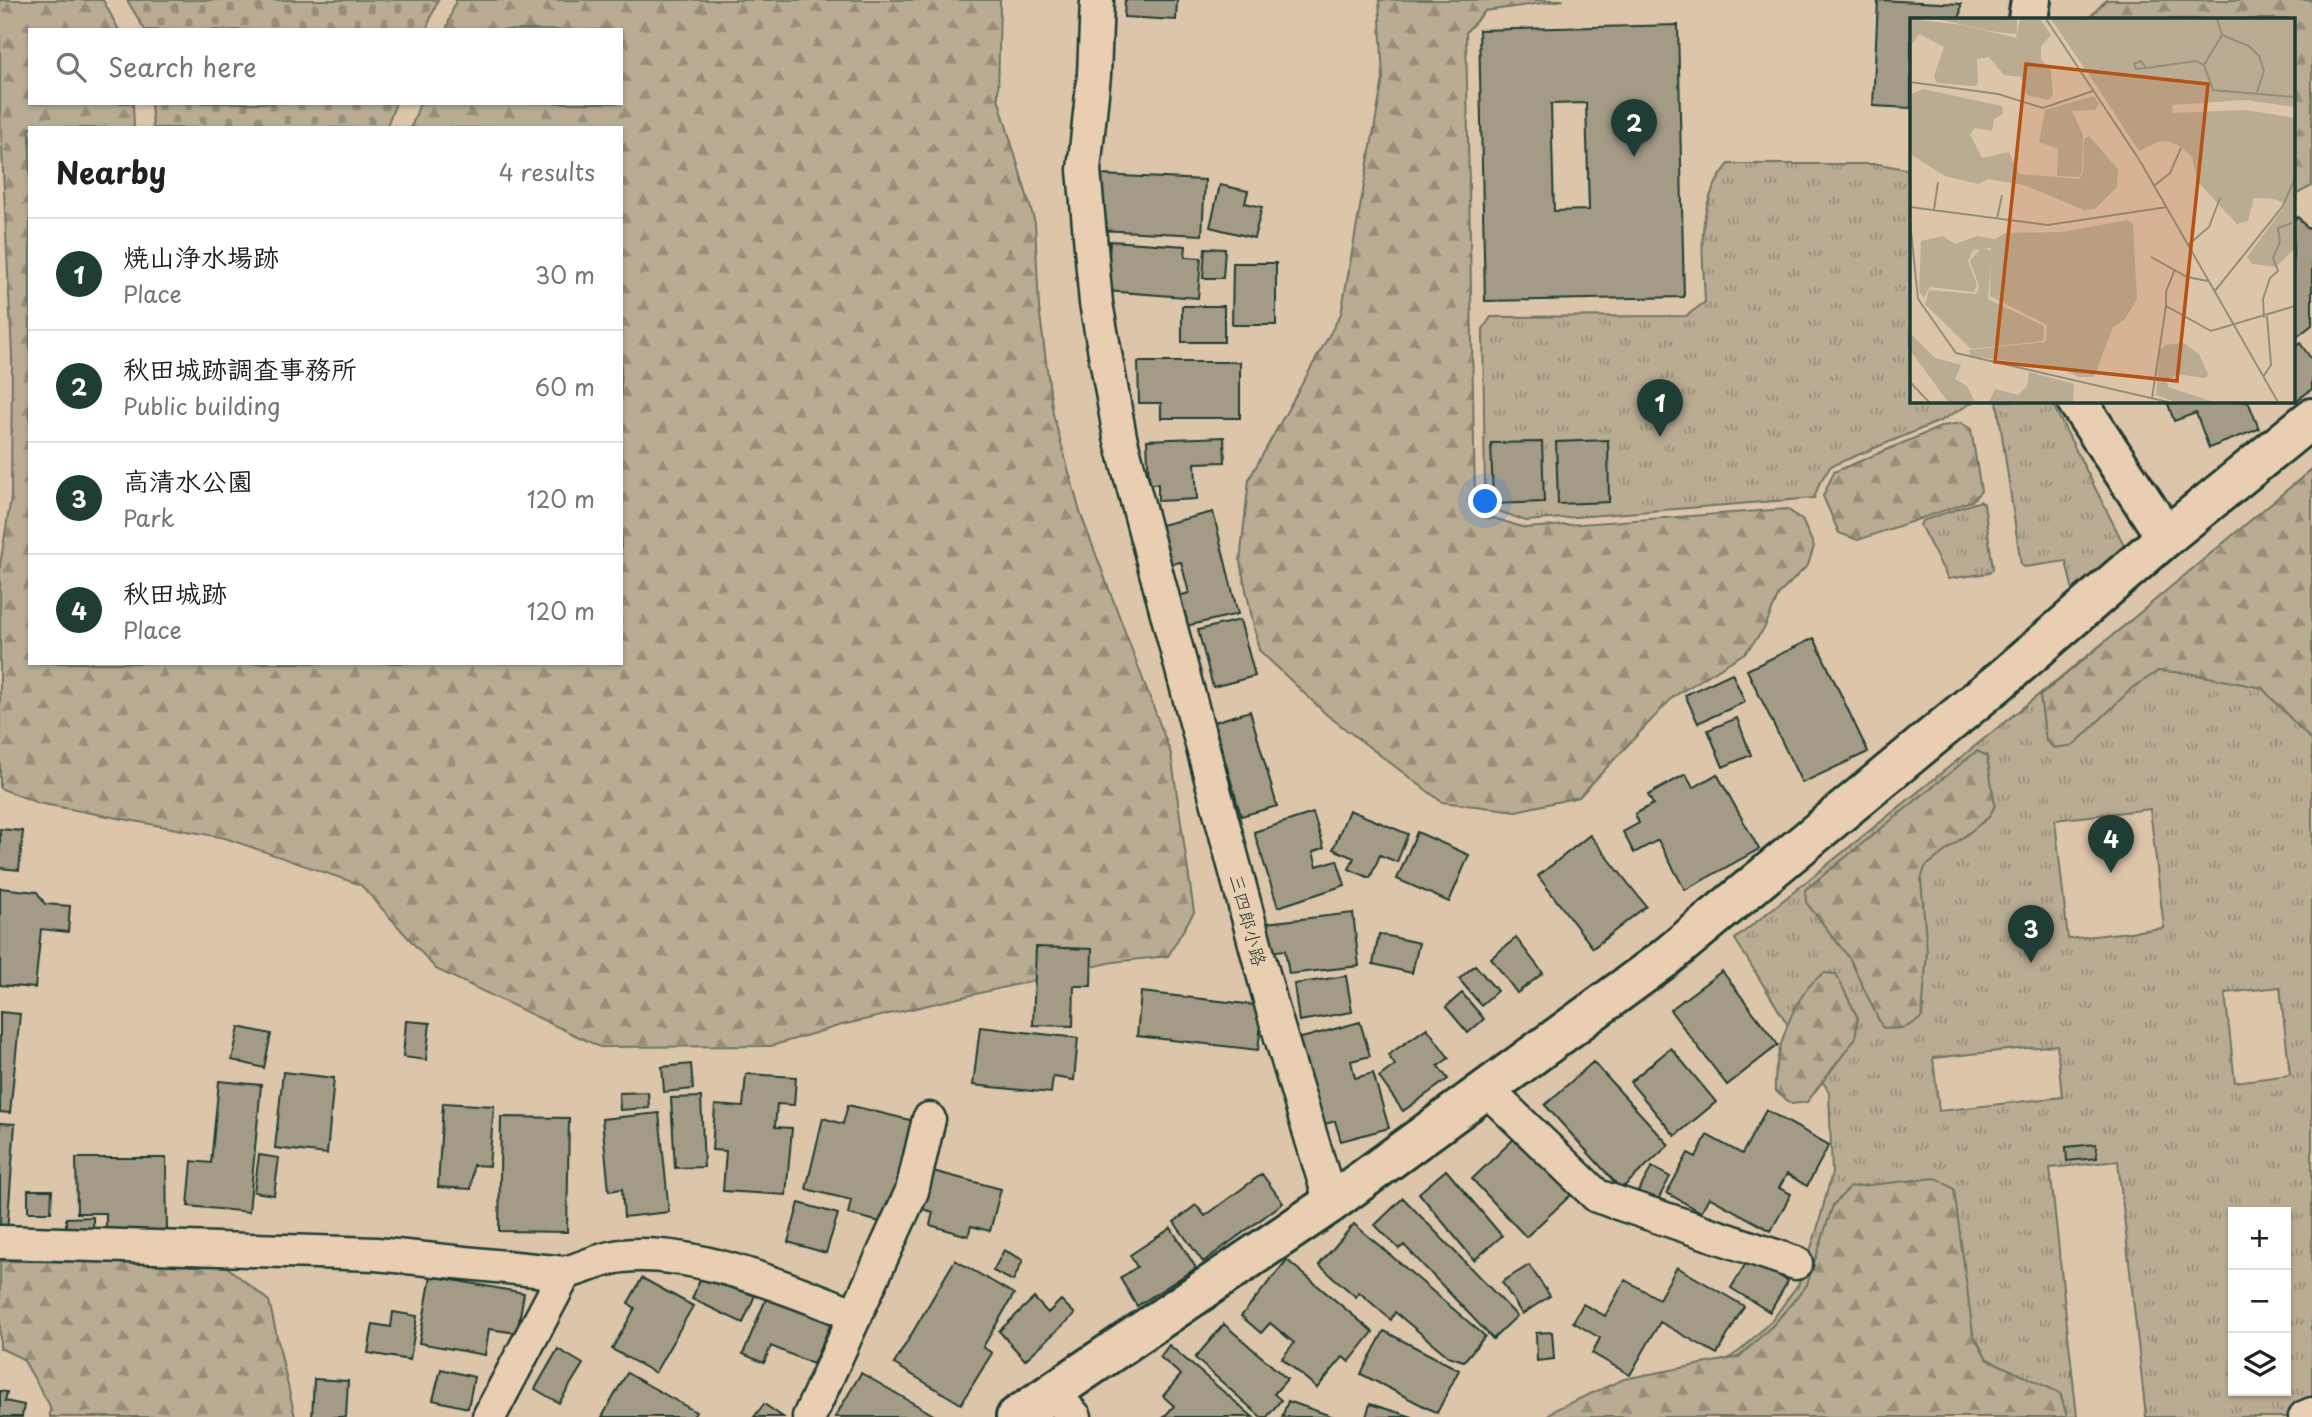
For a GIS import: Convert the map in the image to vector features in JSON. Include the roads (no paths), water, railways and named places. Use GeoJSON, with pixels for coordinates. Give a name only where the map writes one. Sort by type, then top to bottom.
{"type":"FeatureCollection","features":[{"type":"Feature","properties":{"kind":"street","name":"三四郎小路"},"geometry":{"type":"LineString","coordinates":[[1097,0],[1094,75],[1084,170],[1096,303],[1121,437],[1272,1011],[1331,1203]]}},
{"type":"Feature","properties":{"kind":"street"},"geometry":{"type":"LineString","coordinates":[[2028,18],[2031,0]]}},
{"type":"Feature","properties":{"kind":"street"},"geometry":{"type":"LineString","coordinates":[[2078,402],[2166,537]]}},
{"type":"Feature","properties":{"kind":"street"},"geometry":{"type":"LineString","coordinates":[[1016,1417],[1063,1404],[1664,959],[2001,680],[2166,537],[2312,418]]}},
{"type":"Feature","properties":{"kind":"street"},"geometry":{"type":"LineString","coordinates":[[1488,1091],[1597,1196],[1796,1263]]}},
{"type":"Feature","properties":{"kind":"street"},"geometry":{"type":"LineString","coordinates":[[809,1417],[912,1191],[929,1119]]}},
{"type":"Feature","properties":{"kind":"street"},"geometry":{"type":"LineString","coordinates":[[0,1242],[376,1254],[565,1273],[621,1256],[676,1259],[758,1277],[856,1315]]}},
{"type":"Feature","properties":{"kind":"street"},"geometry":{"type":"LineString","coordinates":[[489,1417],[565,1273]]}},
{"type":"Feature","properties":{"kind":"street"},"geometry":{"type":"LineString","coordinates":[[2305,1417],[2312,1414]]}},
{"type":"Feature","properties":{"kind":"place","name":"秋田城跡調査事務所"},"geometry":{"type":"Point","coordinates":[1634,157]}},
{"type":"Feature","properties":{"kind":"place","name":"焼山浄水場跡"},"geometry":{"type":"Point","coordinates":[1660,437]}},
{"type":"Feature","properties":{"kind":"place","name":"秋田城跡"},"geometry":{"type":"Point","coordinates":[2111,873]}},
{"type":"Feature","properties":{"kind":"place","name":"高清水公園"},"geometry":{"type":"Point","coordinates":[2031,963]}}]}
